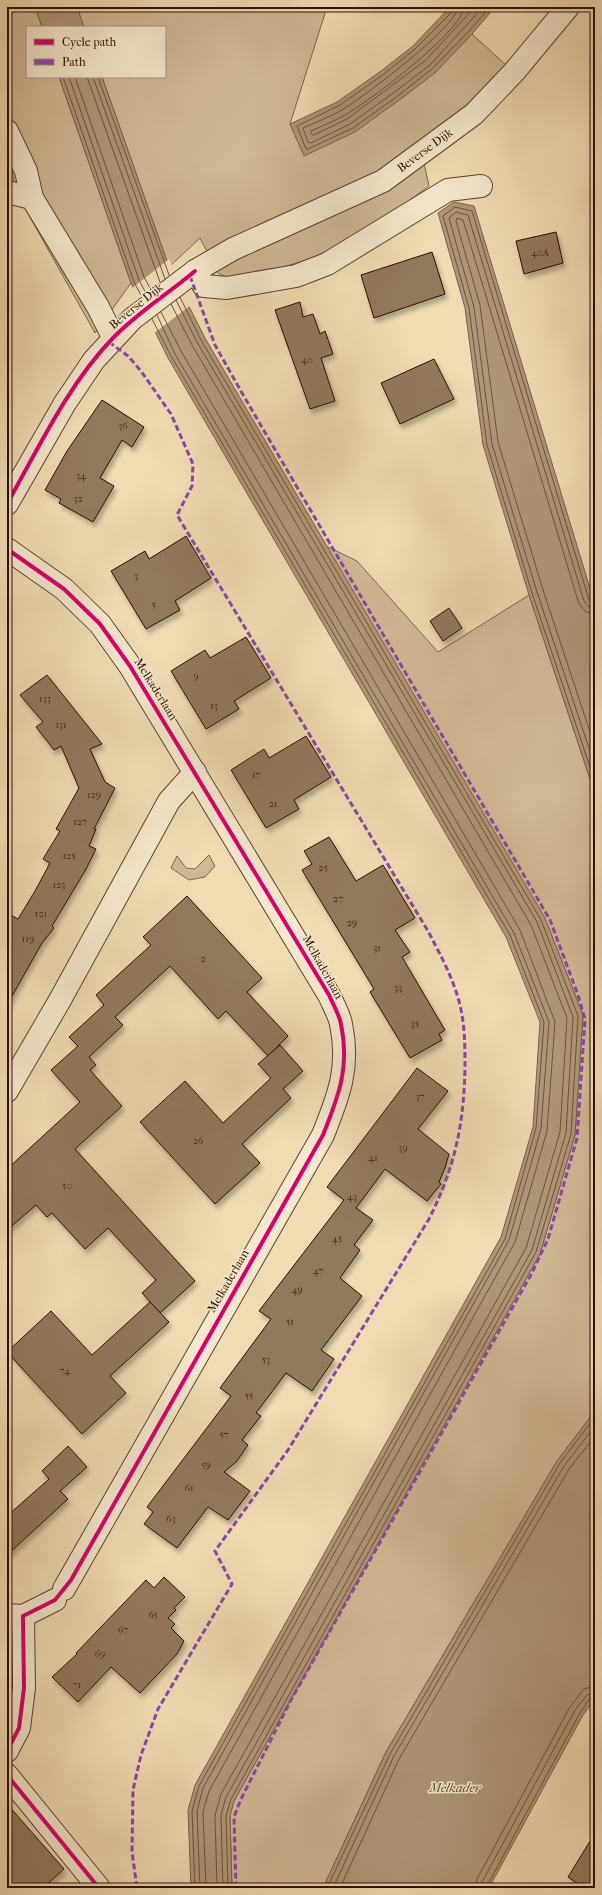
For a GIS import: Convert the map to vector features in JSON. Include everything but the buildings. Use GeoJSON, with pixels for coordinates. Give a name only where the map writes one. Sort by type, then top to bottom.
{"type":"FeatureCollection","features":[{"type":"Feature","properties":{"kind":"street","name":"Beverse Dijk"},"geometry":{"type":"LineString","coordinates":[[7,504],[65,403],[94,360],[113,337],[132,319],[196,271],[233,249],[383,181],[474,114],[514,72],[568,7]]}},
{"type":"Feature","properties":{"kind":"street"},"geometry":{"type":"LineString","coordinates":[[7,131],[26,171],[32,198],[98,307],[113,337]]}},
{"type":"Feature","properties":{"kind":"street"},"geometry":{"type":"LineString","coordinates":[[196,271],[204,286],[227,288],[296,276],[327,264],[448,190],[481,186]]}},
{"type":"Feature","properties":{"kind":"street"},"geometry":{"type":"LineString","coordinates":[[7,192],[32,198]]}},
{"type":"Feature","properties":{"kind":"street","name":"Melkaderlaan"},"geometry":{"type":"LineString","coordinates":[[7,549],[59,584],[100,624],[130,666],[329,995],[341,1023],[345,1065],[337,1101],[323,1134],[59,1594],[15,1616]]}},
{"type":"Feature","properties":{"kind":"street"},"geometry":{"type":"LineString","coordinates":[[7,1090],[60,1000],[169,801],[195,772]]}},
{"type":"Feature","properties":{"kind":"street"},"geometry":{"type":"LineString","coordinates":[[7,1751],[19,1728],[23,1696],[15,1616]]}},
{"type":"Feature","properties":{"kind":"street"},"geometry":{"type":"LineString","coordinates":[[7,1775],[99,1888]]}},
{"type":"Feature","properties":{"kind":"shaded area"},"geometry":{"type":"Polygon","coordinates":[[[7,7],[35,7],[42,26],[26,26],[26,78],[59,78],[131,283],[95,333],[17,194],[12,172],[7,162],[7,7]]]}},
{"type":"Feature","properties":{"kind":"shaded area"},"geometry":{"type":"Polygon","coordinates":[[[77,7],[327,7],[290,124],[297,138],[402,98],[436,71],[472,34],[507,66],[466,108],[420,145],[429,186],[371,226],[325,252],[304,261],[256,274],[243,277],[230,277],[218,273],[200,238],[169,267],[102,78],[166,78],[166,26],[84,26],[77,7]]]}},
{"type":"Feature","properties":{"kind":"shaded area"},"geometry":{"type":"Polygon","coordinates":[[[326,546],[357,561],[438,652],[529,595],[595,794],[595,1411],[557,1461],[386,1752],[323,1888],[232,1888],[230,1815],[234,1801],[540,1254],[575,1135],[583,1015],[545,919],[326,546]]]}},
{"type":"Feature","properties":{"kind":"shaded area"},"geometry":{"type":"Polygon","coordinates":[[[209,855],[215,866],[205,877],[189,880],[171,868],[177,856],[186,868],[195,869],[209,855]]]}},
{"type":"Feature","properties":{"kind":"water"},"geometry":{"type":"Polygon","coordinates":[[[35,7],[77,7],[84,26],[42,26],[35,7]]]}},
{"type":"Feature","properties":{"kind":"water"},"geometry":{"type":"Polygon","coordinates":[[[450,7],[495,7],[436,72],[355,132],[304,156],[290,124],[337,102],[381,71],[413,46],[450,7]]]}},
{"type":"Feature","properties":{"kind":"water"},"geometry":{"type":"Polygon","coordinates":[[[59,78],[102,78],[169,267],[205,338],[545,918],[583,1015],[575,1135],[540,1254],[234,1801],[230,1816],[232,1888],[191,1888],[188,1810],[195,1785],[501,1237],[533,1127],[540,1022],[506,937],[168,358],[131,283],[59,78]]]}},
{"type":"Feature","properties":{"kind":"water"},"geometry":{"type":"Polygon","coordinates":[[[454,202],[474,206],[595,605],[595,794],[529,595],[483,445],[465,308],[438,213],[454,202]]]}},
{"type":"Feature","properties":{"kind":"water","name":"Melkader"},"geometry":{"type":"Polygon","coordinates":[[[595,1411],[595,1699],[583,1715],[489,1888],[323,1888],[386,1752],[557,1461],[595,1411]]]}},
{"type":"Feature","properties":{"kind":"pier"},"geometry":{"type":"Polygon","coordinates":[[[169,259],[191,305],[153,334],[131,289],[169,259]]]}},
{"type":"Feature","properties":{"kind":"marked path"},"geometry":{"type":"LineString","coordinates":[[190,276],[215,345],[550,920],[578,995],[585,1019],[577,1138],[548,1239],[532,1273],[291,1700],[241,1799],[234,1817],[236,1888]]}},
{"type":"Feature","properties":{"kind":"marked path"},"geometry":{"type":"LineString","coordinates":[[109,342],[128,356],[141,371],[171,414],[193,464],[192,486],[177,515],[439,951],[457,993],[460,1004],[465,1048],[463,1107],[460,1126],[452,1163],[429,1219],[288,1450],[215,1551],[232,1584],[158,1709],[141,1755],[133,1790],[132,1852],[137,1888]]}},
{"type":"Feature","properties":{"kind":"cycle path"},"geometry":{"type":"LineString","coordinates":[[7,504],[55,417],[82,375],[97,356],[113,338],[143,311],[195,271]]}},
{"type":"Feature","properties":{"kind":"cycle path"},"geometry":{"type":"LineString","coordinates":[[7,549],[64,589],[100,624],[130,666],[329,995],[340,1020],[344,1054],[338,1094],[323,1135],[71,1580],[55,1600],[23,1616],[24,1688],[19,1728],[7,1751]]}},
{"type":"Feature","properties":{"kind":"cycle path"},"geometry":{"type":"LineString","coordinates":[[7,1775],[99,1888]]}}]}
